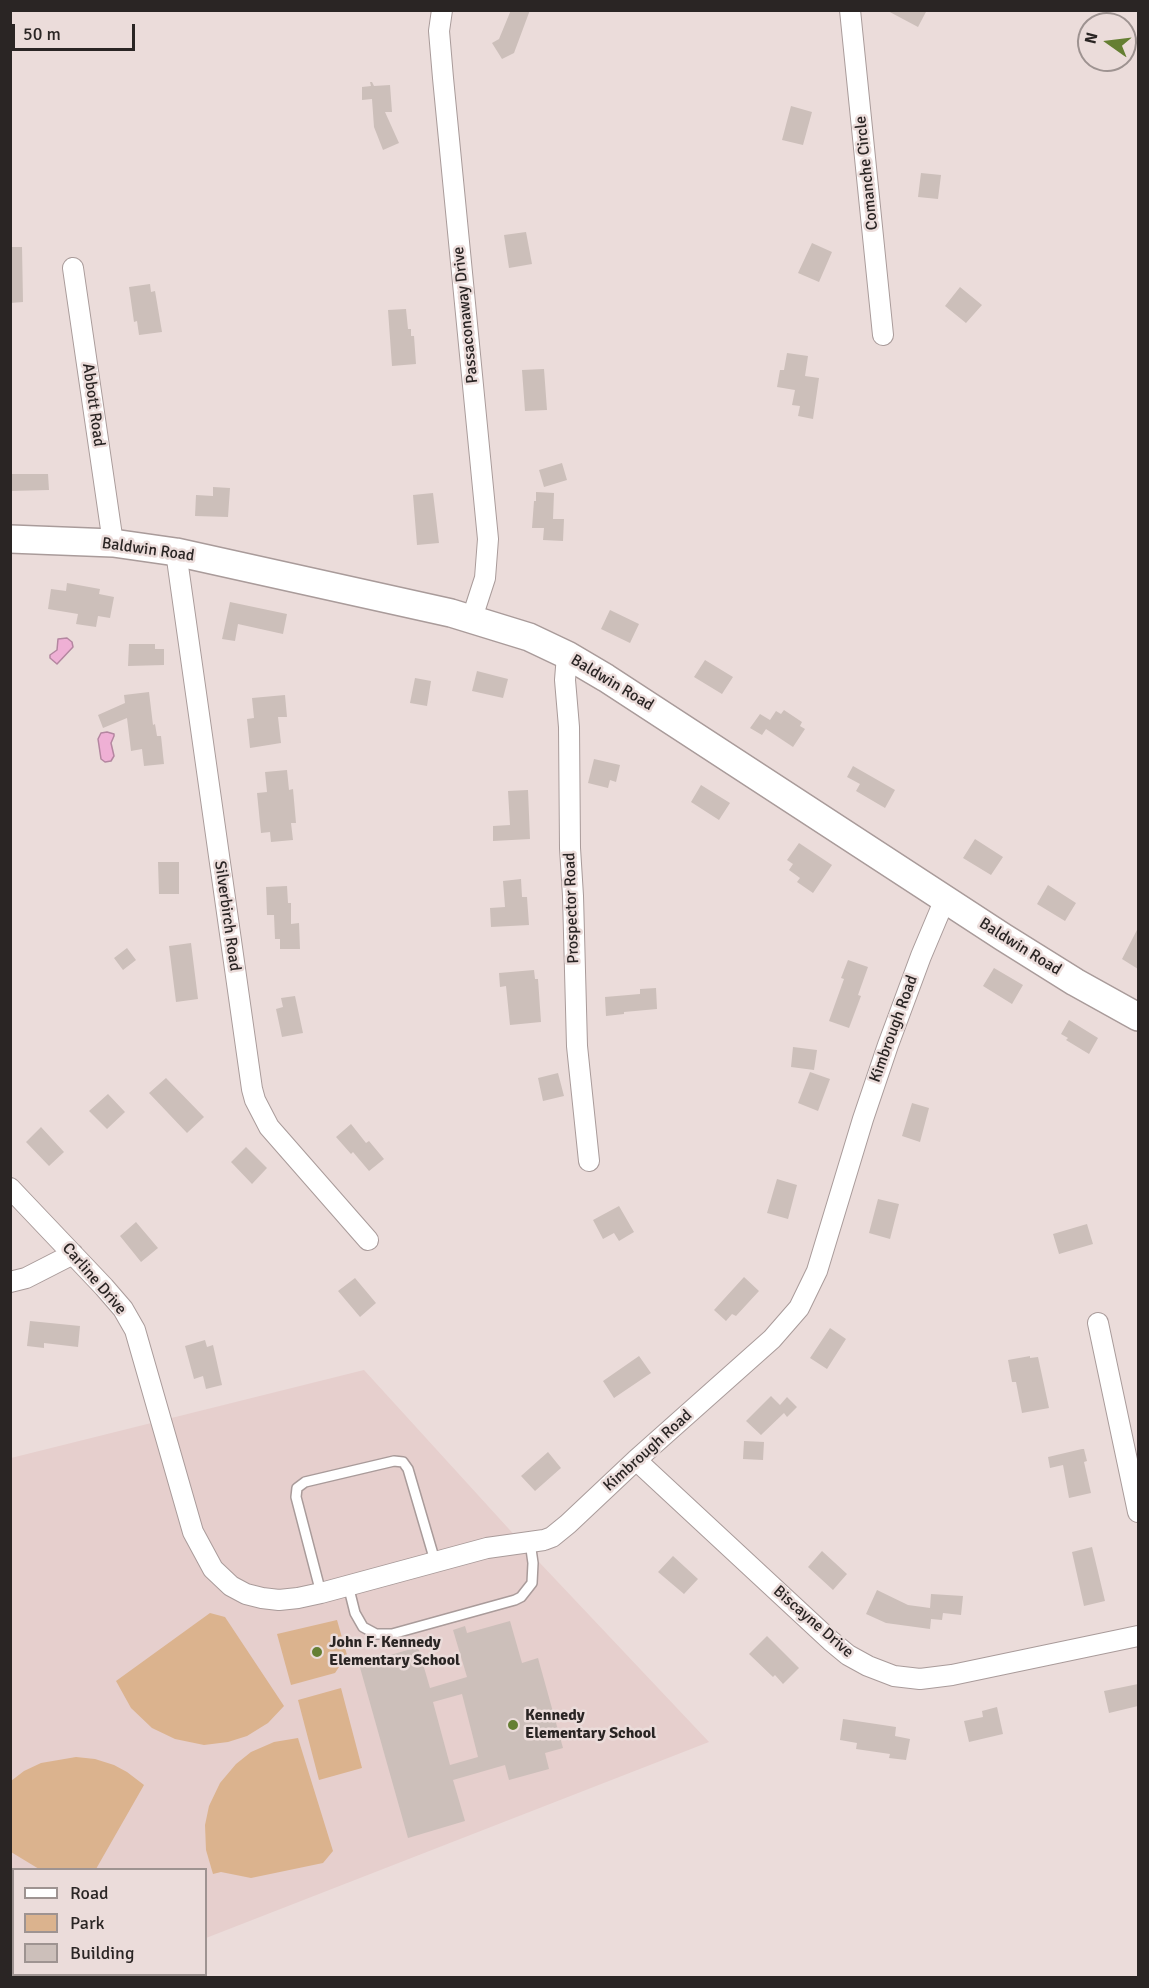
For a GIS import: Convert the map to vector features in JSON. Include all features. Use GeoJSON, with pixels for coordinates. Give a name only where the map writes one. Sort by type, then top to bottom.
{"type":"FeatureCollection","features":[{"type":"Feature","properties":{"kind":"street","name":"Passaconaway Drive"},"geometry":{"type":"LineString","coordinates":[[442,10],[439,30],[443,78],[489,539],[486,571],[472,618]]}},
{"type":"Feature","properties":{"kind":"street","name":"Comanche Circle"},"geometry":{"type":"LineString","coordinates":[[850,10],[883,335]]}},
{"type":"Feature","properties":{"kind":"street","name":"Abbott Road"},"geometry":{"type":"LineString","coordinates":[[73,268],[113,543]]}},
{"type":"Feature","properties":{"kind":"street","name":"Baldwin Road"},"geometry":{"type":"LineString","coordinates":[[10,539],[113,543],[176,552],[472,618],[529,637],[567,655],[676,723],[945,899],[1068,977],[1138,1017]]}},
{"type":"Feature","properties":{"kind":"street","name":"Silverbirch Road"},"geometry":{"type":"LineString","coordinates":[[176,552],[255,1100],[269,1127],[368,1240]]}},
{"type":"Feature","properties":{"kind":"street","name":"Prospector Road"},"geometry":{"type":"LineString","coordinates":[[567,655],[565,680],[569,727],[570,848],[574,906],[577,1036],[589,1161]]}},
{"type":"Feature","properties":{"kind":"street","name":"Kimbrough Road"},"geometry":{"type":"LineString","coordinates":[[160,1421],[193,1532],[204,1555],[218,1575],[238,1590],[262,1598],[279,1599],[321,1593],[435,1561],[487,1548],[544,1540],[555,1534],[772,1339],[803,1301],[817,1271],[875,1080],[921,956],[945,899]]}},
{"type":"Feature","properties":{"kind":"street","name":"Carline Drive"},"geometry":{"type":"LineString","coordinates":[[10,1188],[114,1299],[135,1330],[160,1421]]}},
{"type":"Feature","properties":{"kind":"street"},"geometry":{"type":"LineString","coordinates":[[10,1282],[26,1278],[74,1254]]}},
{"type":"Feature","properties":{"kind":"street"},"geometry":{"type":"LineString","coordinates":[[1098,1323],[1138,1512]]}},
{"type":"Feature","properties":{"kind":"street","name":"Biscayne Drive"},"geometry":{"type":"LineString","coordinates":[[636,1460],[831,1641],[848,1655],[894,1676],[920,1679],[952,1675],[1138,1635]]}},
{"type":"Feature","properties":{"kind":"lane"},"geometry":{"type":"LineString","coordinates":[[321,1593],[296,1497],[297,1488],[305,1482],[394,1461],[403,1462],[408,1469],[435,1561]]}},
{"type":"Feature","properties":{"kind":"lane"},"geometry":{"type":"LineString","coordinates":[[348,1585],[355,1613],[363,1626],[376,1634],[392,1634],[515,1600],[532,1583],[534,1563],[530,1542]]}},
{"type":"Feature","properties":{"kind":"shaded area"},"geometry":{"type":"Polygon","coordinates":[[[67,638],[72,642],[73,647],[57,664],[50,658],[50,655],[57,650],[58,639],[67,638]]]}},
{"type":"Feature","properties":{"kind":"shaded area"},"geometry":{"type":"Polygon","coordinates":[[[101,733],[114,734],[111,743],[114,756],[111,761],[105,762],[101,759],[98,739],[101,733]]]}},
{"type":"Feature","properties":{"kind":"shaded area","name":"John F. Kennedy Elementary School"},"geometry":{"type":"Polygon","coordinates":[[[364,1370],[539,1562],[709,1742],[207,1938],[207,1868],[12,1868],[12,1976],[110,1976],[105,1978],[11,1978],[11,1458],[364,1370]]]}},
{"type":"Feature","properties":{"kind":"green space"},"geometry":{"type":"Polygon","coordinates":[[[210,1613],[225,1617],[284,1706],[268,1723],[247,1736],[228,1742],[204,1745],[175,1739],[152,1728],[131,1708],[116,1681],[210,1613]]]}},
{"type":"Feature","properties":{"kind":"green space"},"geometry":{"type":"Polygon","coordinates":[[[337,1620],[347,1655],[335,1673],[291,1685],[277,1634],[337,1620]]]}},
{"type":"Feature","properties":{"kind":"green space"},"geometry":{"type":"Polygon","coordinates":[[[341,1688],[362,1768],[319,1780],[298,1700],[341,1688]]]}},
{"type":"Feature","properties":{"kind":"green space"},"geometry":{"type":"Polygon","coordinates":[[[298,1738],[333,1851],[323,1863],[251,1878],[221,1872],[213,1874],[206,1850],[205,1825],[209,1806],[220,1783],[236,1764],[251,1752],[274,1742],[298,1738]]]}},
{"type":"Feature","properties":{"kind":"green space"},"geometry":{"type":"Polygon","coordinates":[[[76,1757],[95,1759],[114,1765],[144,1785],[97,1868],[37,1868],[11,1852],[11,1781],[24,1771],[41,1763],[76,1757]]]}},
{"type":"Feature","properties":{"kind":"building"},"geometry":{"type":"Polygon","coordinates":[[[511,10],[530,10],[514,53],[502,59],[492,43],[499,39],[511,10]]]}},
{"type":"Feature","properties":{"kind":"building"},"geometry":{"type":"Polygon","coordinates":[[[886,10],[927,10],[918,27],[886,10]]]}},
{"type":"Feature","properties":{"kind":"building"},"geometry":{"type":"Polygon","coordinates":[[[370,82],[374,86],[390,85],[392,112],[385,112],[399,143],[383,150],[374,127],[372,99],[362,100],[362,87],[371,86],[370,82]]]}},
{"type":"Feature","properties":{"kind":"building"},"geometry":{"type":"Polygon","coordinates":[[[791,106],[812,112],[803,145],[782,140],[791,106]]]}},
{"type":"Feature","properties":{"kind":"building"},"geometry":{"type":"Polygon","coordinates":[[[921,173],[941,175],[938,199],[918,197],[921,173]]]}},
{"type":"Feature","properties":{"kind":"building"},"geometry":{"type":"Polygon","coordinates":[[[526,232],[532,264],[509,268],[504,235],[526,232]]]}},
{"type":"Feature","properties":{"kind":"building"},"geometry":{"type":"Polygon","coordinates":[[[812,243],[832,252],[819,282],[798,273],[812,243]]]}},
{"type":"Feature","properties":{"kind":"building"},"geometry":{"type":"Polygon","coordinates":[[[10,247],[22,247],[23,302],[10,303],[10,247]]]}},
{"type":"Feature","properties":{"kind":"building"},"geometry":{"type":"Polygon","coordinates":[[[150,284],[151,292],[155,291],[162,332],[139,335],[137,321],[134,322],[129,287],[150,284]]]}},
{"type":"Feature","properties":{"kind":"building"},"geometry":{"type":"Polygon","coordinates":[[[960,287],[982,305],[966,323],[945,306],[960,287]]]}},
{"type":"Feature","properties":{"kind":"building"},"geometry":{"type":"Polygon","coordinates":[[[406,309],[408,329],[411,329],[411,336],[414,336],[416,364],[392,366],[388,310],[406,309]]]}},
{"type":"Feature","properties":{"kind":"building"},"geometry":{"type":"Polygon","coordinates":[[[787,353],[808,356],[805,376],[819,378],[813,419],[798,416],[800,406],[792,405],[795,390],[777,387],[780,370],[784,370],[787,353]]]}},
{"type":"Feature","properties":{"kind":"building"},"geometry":{"type":"Polygon","coordinates":[[[544,369],[547,410],[525,411],[522,370],[544,369]]]}},
{"type":"Feature","properties":{"kind":"building"},"geometry":{"type":"Polygon","coordinates":[[[562,463],[567,480],[544,487],[539,470],[562,463]]]}},
{"type":"Feature","properties":{"kind":"building"},"geometry":{"type":"Polygon","coordinates":[[[10,474],[48,474],[49,490],[10,491],[10,474]]]}},
{"type":"Feature","properties":{"kind":"building"},"geometry":{"type":"Polygon","coordinates":[[[213,487],[230,488],[228,517],[195,516],[196,495],[213,496],[213,487]]]}},
{"type":"Feature","properties":{"kind":"building"},"geometry":{"type":"Polygon","coordinates":[[[536,492],[554,493],[553,519],[564,519],[563,541],[543,540],[544,528],[532,528],[536,492]]]}},
{"type":"Feature","properties":{"kind":"building"},"geometry":{"type":"Polygon","coordinates":[[[433,493],[439,543],[417,545],[413,495],[433,493]]]}},
{"type":"Feature","properties":{"kind":"building"},"geometry":{"type":"Polygon","coordinates":[[[67,583],[100,589],[99,594],[114,597],[110,618],[98,616],[96,627],[76,624],[78,614],[48,609],[51,589],[66,591],[67,583]]]}},
{"type":"Feature","properties":{"kind":"building"},"geometry":{"type":"Polygon","coordinates":[[[230,602],[287,614],[283,634],[238,624],[235,641],[222,639],[230,602]]]}},
{"type":"Feature","properties":{"kind":"building"},"geometry":{"type":"Polygon","coordinates":[[[610,610],[639,624],[630,643],[601,629],[610,610]]]}},
{"type":"Feature","properties":{"kind":"building"},"geometry":{"type":"Polygon","coordinates":[[[129,644],[155,644],[155,649],[164,649],[164,665],[128,666],[129,644]]]}},
{"type":"Feature","properties":{"kind":"building"},"geometry":{"type":"Polygon","coordinates":[[[705,660],[733,677],[722,694],[694,677],[705,660]]]}},
{"type":"Feature","properties":{"kind":"building"},"geometry":{"type":"Polygon","coordinates":[[[477,671],[508,679],[503,698],[472,691],[477,671]]]}},
{"type":"Feature","properties":{"kind":"building"},"geometry":{"type":"Polygon","coordinates":[[[415,678],[431,681],[427,706],[410,703],[415,678]]]}},
{"type":"Feature","properties":{"kind":"building"},"geometry":{"type":"Polygon","coordinates":[[[149,692],[153,725],[155,724],[157,736],[161,736],[164,764],[144,766],[142,749],[131,751],[127,718],[103,728],[98,715],[125,703],[124,695],[149,692]]]}},
{"type":"Feature","properties":{"kind":"building"},"geometry":{"type":"Polygon","coordinates":[[[285,695],[287,717],[278,717],[281,743],[250,748],[247,719],[254,718],[252,698],[285,695]]]}},
{"type":"Feature","properties":{"kind":"building"},"geometry":{"type":"Polygon","coordinates":[[[784,710],[802,722],[800,726],[805,729],[793,747],[766,729],[762,735],[750,728],[760,714],[770,720],[776,711],[781,714],[784,710]]]}},
{"type":"Feature","properties":{"kind":"building"},"geometry":{"type":"Polygon","coordinates":[[[594,759],[620,765],[616,782],[610,780],[608,788],[588,783],[594,759]]]}},
{"type":"Feature","properties":{"kind":"building"},"geometry":{"type":"Polygon","coordinates":[[[853,766],[895,790],[885,808],[856,791],[860,784],[847,777],[853,766]]]}},
{"type":"Feature","properties":{"kind":"building"},"geometry":{"type":"Polygon","coordinates":[[[287,770],[289,790],[293,789],[296,823],[291,823],[293,840],[271,842],[270,832],[261,833],[257,793],[267,792],[265,772],[287,770]]]}},
{"type":"Feature","properties":{"kind":"building"},"geometry":{"type":"Polygon","coordinates":[[[701,785],[730,803],[719,820],[691,802],[701,785]]]}},
{"type":"Feature","properties":{"kind":"building"},"geometry":{"type":"Polygon","coordinates":[[[528,790],[530,839],[493,841],[493,826],[510,825],[508,791],[528,790]]]}},
{"type":"Feature","properties":{"kind":"building"},"geometry":{"type":"Polygon","coordinates":[[[975,839],[1003,857],[991,875],[963,858],[975,839]]]}},
{"type":"Feature","properties":{"kind":"building"},"geometry":{"type":"Polygon","coordinates":[[[799,843],[832,865],[813,893],[797,882],[800,878],[789,870],[793,864],[787,860],[799,843]]]}},
{"type":"Feature","properties":{"kind":"building"},"geometry":{"type":"Polygon","coordinates":[[[158,862],[179,862],[179,894],[159,894],[158,862]]]}},
{"type":"Feature","properties":{"kind":"building"},"geometry":{"type":"Polygon","coordinates":[[[521,879],[522,897],[527,897],[529,925],[491,927],[490,908],[505,907],[503,881],[521,879]]]}},
{"type":"Feature","properties":{"kind":"building"},"geometry":{"type":"Polygon","coordinates":[[[1048,885],[1076,903],[1065,921],[1037,904],[1048,885]]]}},
{"type":"Feature","properties":{"kind":"building"},"geometry":{"type":"Polygon","coordinates":[[[287,886],[288,903],[291,903],[291,924],[299,923],[300,949],[280,949],[280,939],[275,939],[274,915],[267,915],[266,887],[287,886]]]}},
{"type":"Feature","properties":{"kind":"building"},"geometry":{"type":"Polygon","coordinates":[[[1138,928],[1138,969],[1122,959],[1138,928]]]}},
{"type":"Feature","properties":{"kind":"building"},"geometry":{"type":"Polygon","coordinates":[[[191,943],[198,999],[176,1002],[169,946],[191,943]]]}},
{"type":"Feature","properties":{"kind":"building"},"geometry":{"type":"Polygon","coordinates":[[[127,948],[136,960],[123,970],[114,958],[127,948]]]}},
{"type":"Feature","properties":{"kind":"building"},"geometry":{"type":"Polygon","coordinates":[[[848,960],[868,967],[858,995],[861,996],[849,1028],[829,1021],[844,979],[841,978],[848,960]]]}},
{"type":"Feature","properties":{"kind":"building"},"geometry":{"type":"Polygon","coordinates":[[[994,968],[1023,985],[1012,1004],[983,986],[994,968]]]}},
{"type":"Feature","properties":{"kind":"building"},"geometry":{"type":"Polygon","coordinates":[[[534,970],[535,979],[538,979],[541,1022],[510,1025],[506,986],[500,987],[499,973],[534,970]]]}},
{"type":"Feature","properties":{"kind":"building"},"geometry":{"type":"Polygon","coordinates":[[[656,988],[657,1009],[606,1016],[605,997],[640,994],[640,989],[656,988]]]}},
{"type":"Feature","properties":{"kind":"building"},"geometry":{"type":"Polygon","coordinates":[[[295,996],[303,1033],[282,1037],[276,1009],[283,1007],[281,998],[295,996]]]}},
{"type":"Feature","properties":{"kind":"building"},"geometry":{"type":"Polygon","coordinates":[[[1069,1020],[1098,1038],[1089,1054],[1066,1040],[1068,1038],[1061,1034],[1069,1020]]]}},
{"type":"Feature","properties":{"kind":"building"},"geometry":{"type":"Polygon","coordinates":[[[793,1047],[817,1050],[814,1070],[791,1067],[793,1047]]]}},
{"type":"Feature","properties":{"kind":"building"},"geometry":{"type":"Polygon","coordinates":[[[810,1072],[830,1079],[818,1111],[798,1103],[810,1072]]]}},
{"type":"Feature","properties":{"kind":"building"},"geometry":{"type":"Polygon","coordinates":[[[558,1073],[564,1096],[543,1101],[538,1078],[558,1073]]]}},
{"type":"Feature","properties":{"kind":"building"},"geometry":{"type":"Polygon","coordinates":[[[166,1078],[204,1117],[187,1133],[149,1093],[166,1078]]]}},
{"type":"Feature","properties":{"kind":"building"},"geometry":{"type":"Polygon","coordinates":[[[108,1094],[125,1112],[107,1129],[89,1111],[108,1094]]]}},
{"type":"Feature","properties":{"kind":"building"},"geometry":{"type":"Polygon","coordinates":[[[912,1103],[929,1108],[920,1142],[902,1136],[912,1103]]]}},
{"type":"Feature","properties":{"kind":"building"},"geometry":{"type":"Polygon","coordinates":[[[351,1124],[366,1143],[369,1141],[384,1159],[369,1171],[336,1137],[351,1124]]]}},
{"type":"Feature","properties":{"kind":"building"},"geometry":{"type":"Polygon","coordinates":[[[41,1127],[64,1152],[49,1166],[26,1142],[41,1127]]]}},
{"type":"Feature","properties":{"kind":"building"},"geometry":{"type":"Polygon","coordinates":[[[246,1147],[267,1168],[252,1184],[231,1162],[246,1147]]]}},
{"type":"Feature","properties":{"kind":"building"},"geometry":{"type":"Polygon","coordinates":[[[777,1179],[797,1185],[788,1219],[767,1213],[777,1179]]]}},
{"type":"Feature","properties":{"kind":"building"},"geometry":{"type":"Polygon","coordinates":[[[878,1199],[899,1204],[890,1239],[869,1233],[878,1199]]]}},
{"type":"Feature","properties":{"kind":"building"},"geometry":{"type":"Polygon","coordinates":[[[619,1206],[634,1232],[619,1241],[614,1233],[603,1239],[593,1220],[619,1206]]]}},
{"type":"Feature","properties":{"kind":"building"},"geometry":{"type":"Polygon","coordinates":[[[136,1222],[158,1248],[141,1262],[120,1236],[136,1222]]]}},
{"type":"Feature","properties":{"kind":"building"},"geometry":{"type":"Polygon","coordinates":[[[1087,1224],[1093,1244],[1059,1254],[1053,1234],[1087,1224]]]}},
{"type":"Feature","properties":{"kind":"building"},"geometry":{"type":"Polygon","coordinates":[[[744,1277],[759,1291],[736,1316],[732,1314],[726,1321],[714,1310],[744,1277]]]}},
{"type":"Feature","properties":{"kind":"building"},"geometry":{"type":"Polygon","coordinates":[[[355,1278],[376,1303],[360,1317],[338,1291],[355,1278]]]}},
{"type":"Feature","properties":{"kind":"building"},"geometry":{"type":"Polygon","coordinates":[[[30,1321],[80,1326],[78,1347],[44,1343],[44,1348],[27,1346],[30,1321]]]}},
{"type":"Feature","properties":{"kind":"building"},"geometry":{"type":"Polygon","coordinates":[[[830,1328],[846,1339],[827,1369],[810,1358],[830,1328]]]}},
{"type":"Feature","properties":{"kind":"building"},"geometry":{"type":"Polygon","coordinates":[[[205,1340],[207,1347],[213,1345],[222,1385],[206,1389],[203,1376],[194,1379],[185,1346],[205,1340]]]}},
{"type":"Feature","properties":{"kind":"building"},"geometry":{"type":"Polygon","coordinates":[[[639,1356],[651,1373],[614,1398],[603,1381],[639,1356]]]}},
{"type":"Feature","properties":{"kind":"building"},"geometry":{"type":"Polygon","coordinates":[[[1030,1356],[1030,1358],[1038,1357],[1049,1408],[1022,1413],[1016,1382],[1012,1382],[1008,1360],[1030,1356]]]}},
{"type":"Feature","properties":{"kind":"building"},"geometry":{"type":"Polygon","coordinates":[[[771,1396],[780,1405],[787,1397],[797,1407],[787,1417],[784,1413],[761,1435],[746,1421],[771,1396]]]}},
{"type":"Feature","properties":{"kind":"building"},"geometry":{"type":"Polygon","coordinates":[[[744,1441],[764,1442],[763,1460],[743,1459],[744,1441]]]}},
{"type":"Feature","properties":{"kind":"building"},"geometry":{"type":"Polygon","coordinates":[[[1084,1449],[1087,1461],[1084,1462],[1091,1493],[1069,1498],[1063,1465],[1050,1468],[1048,1457],[1084,1449]]]}},
{"type":"Feature","properties":{"kind":"building"},"geometry":{"type":"Polygon","coordinates":[[[548,1452],[561,1468],[535,1491],[521,1476],[548,1452]]]}},
{"type":"Feature","properties":{"kind":"building"},"geometry":{"type":"Polygon","coordinates":[[[1092,1547],[1105,1601],[1084,1606],[1072,1552],[1092,1547]]]}},
{"type":"Feature","properties":{"kind":"building"},"geometry":{"type":"Polygon","coordinates":[[[822,1551],[847,1574],[833,1590],[808,1567],[822,1551]]]}},
{"type":"Feature","properties":{"kind":"building"},"geometry":{"type":"Polygon","coordinates":[[[673,1556],[698,1579],[684,1594],[658,1572],[673,1556]]]}},
{"type":"Feature","properties":{"kind":"building"},"geometry":{"type":"Polygon","coordinates":[[[877,1590],[908,1605],[930,1608],[931,1594],[963,1596],[961,1615],[943,1613],[942,1620],[931,1619],[930,1629],[886,1623],[866,1614],[877,1590]]]}},
{"type":"Feature","properties":{"kind":"building","name":"Kennedy Elementary School"},"geometry":{"type":"Polygon","coordinates":[[[510,1621],[522,1663],[538,1658],[563,1748],[545,1753],[549,1769],[509,1780],[505,1765],[453,1780],[465,1821],[408,1838],[359,1664],[418,1647],[430,1688],[467,1677],[453,1630],[465,1626],[467,1633],[510,1621]],[[462,1694],[433,1702],[450,1765],[478,1757],[462,1694]]]}},
{"type":"Feature","properties":{"kind":"building"},"geometry":{"type":"Polygon","coordinates":[[[767,1636],[799,1668],[783,1684],[749,1654],[767,1636]]]}},
{"type":"Feature","properties":{"kind":"building"},"geometry":{"type":"Polygon","coordinates":[[[1138,1684],[1138,1706],[1109,1713],[1104,1691],[1138,1684]]]}},
{"type":"Feature","properties":{"kind":"building"},"geometry":{"type":"Polygon","coordinates":[[[997,1707],[1003,1734],[969,1742],[964,1721],[983,1717],[982,1711],[997,1707]]]}},
{"type":"Feature","properties":{"kind":"building"},"geometry":{"type":"Polygon","coordinates":[[[843,1719],[896,1727],[895,1736],[910,1739],[906,1760],[889,1758],[890,1754],[856,1749],[857,1743],[840,1740],[843,1719]]]}},
{"type":"Feature","properties":{"kind":"place","name":"John F. Kennedy Elementary School"},"geometry":{"type":"Point","coordinates":[317,1652]}},
{"type":"Feature","properties":{"kind":"place","name":"Kennedy Elementary School"},"geometry":{"type":"Point","coordinates":[513,1725]}}]}
